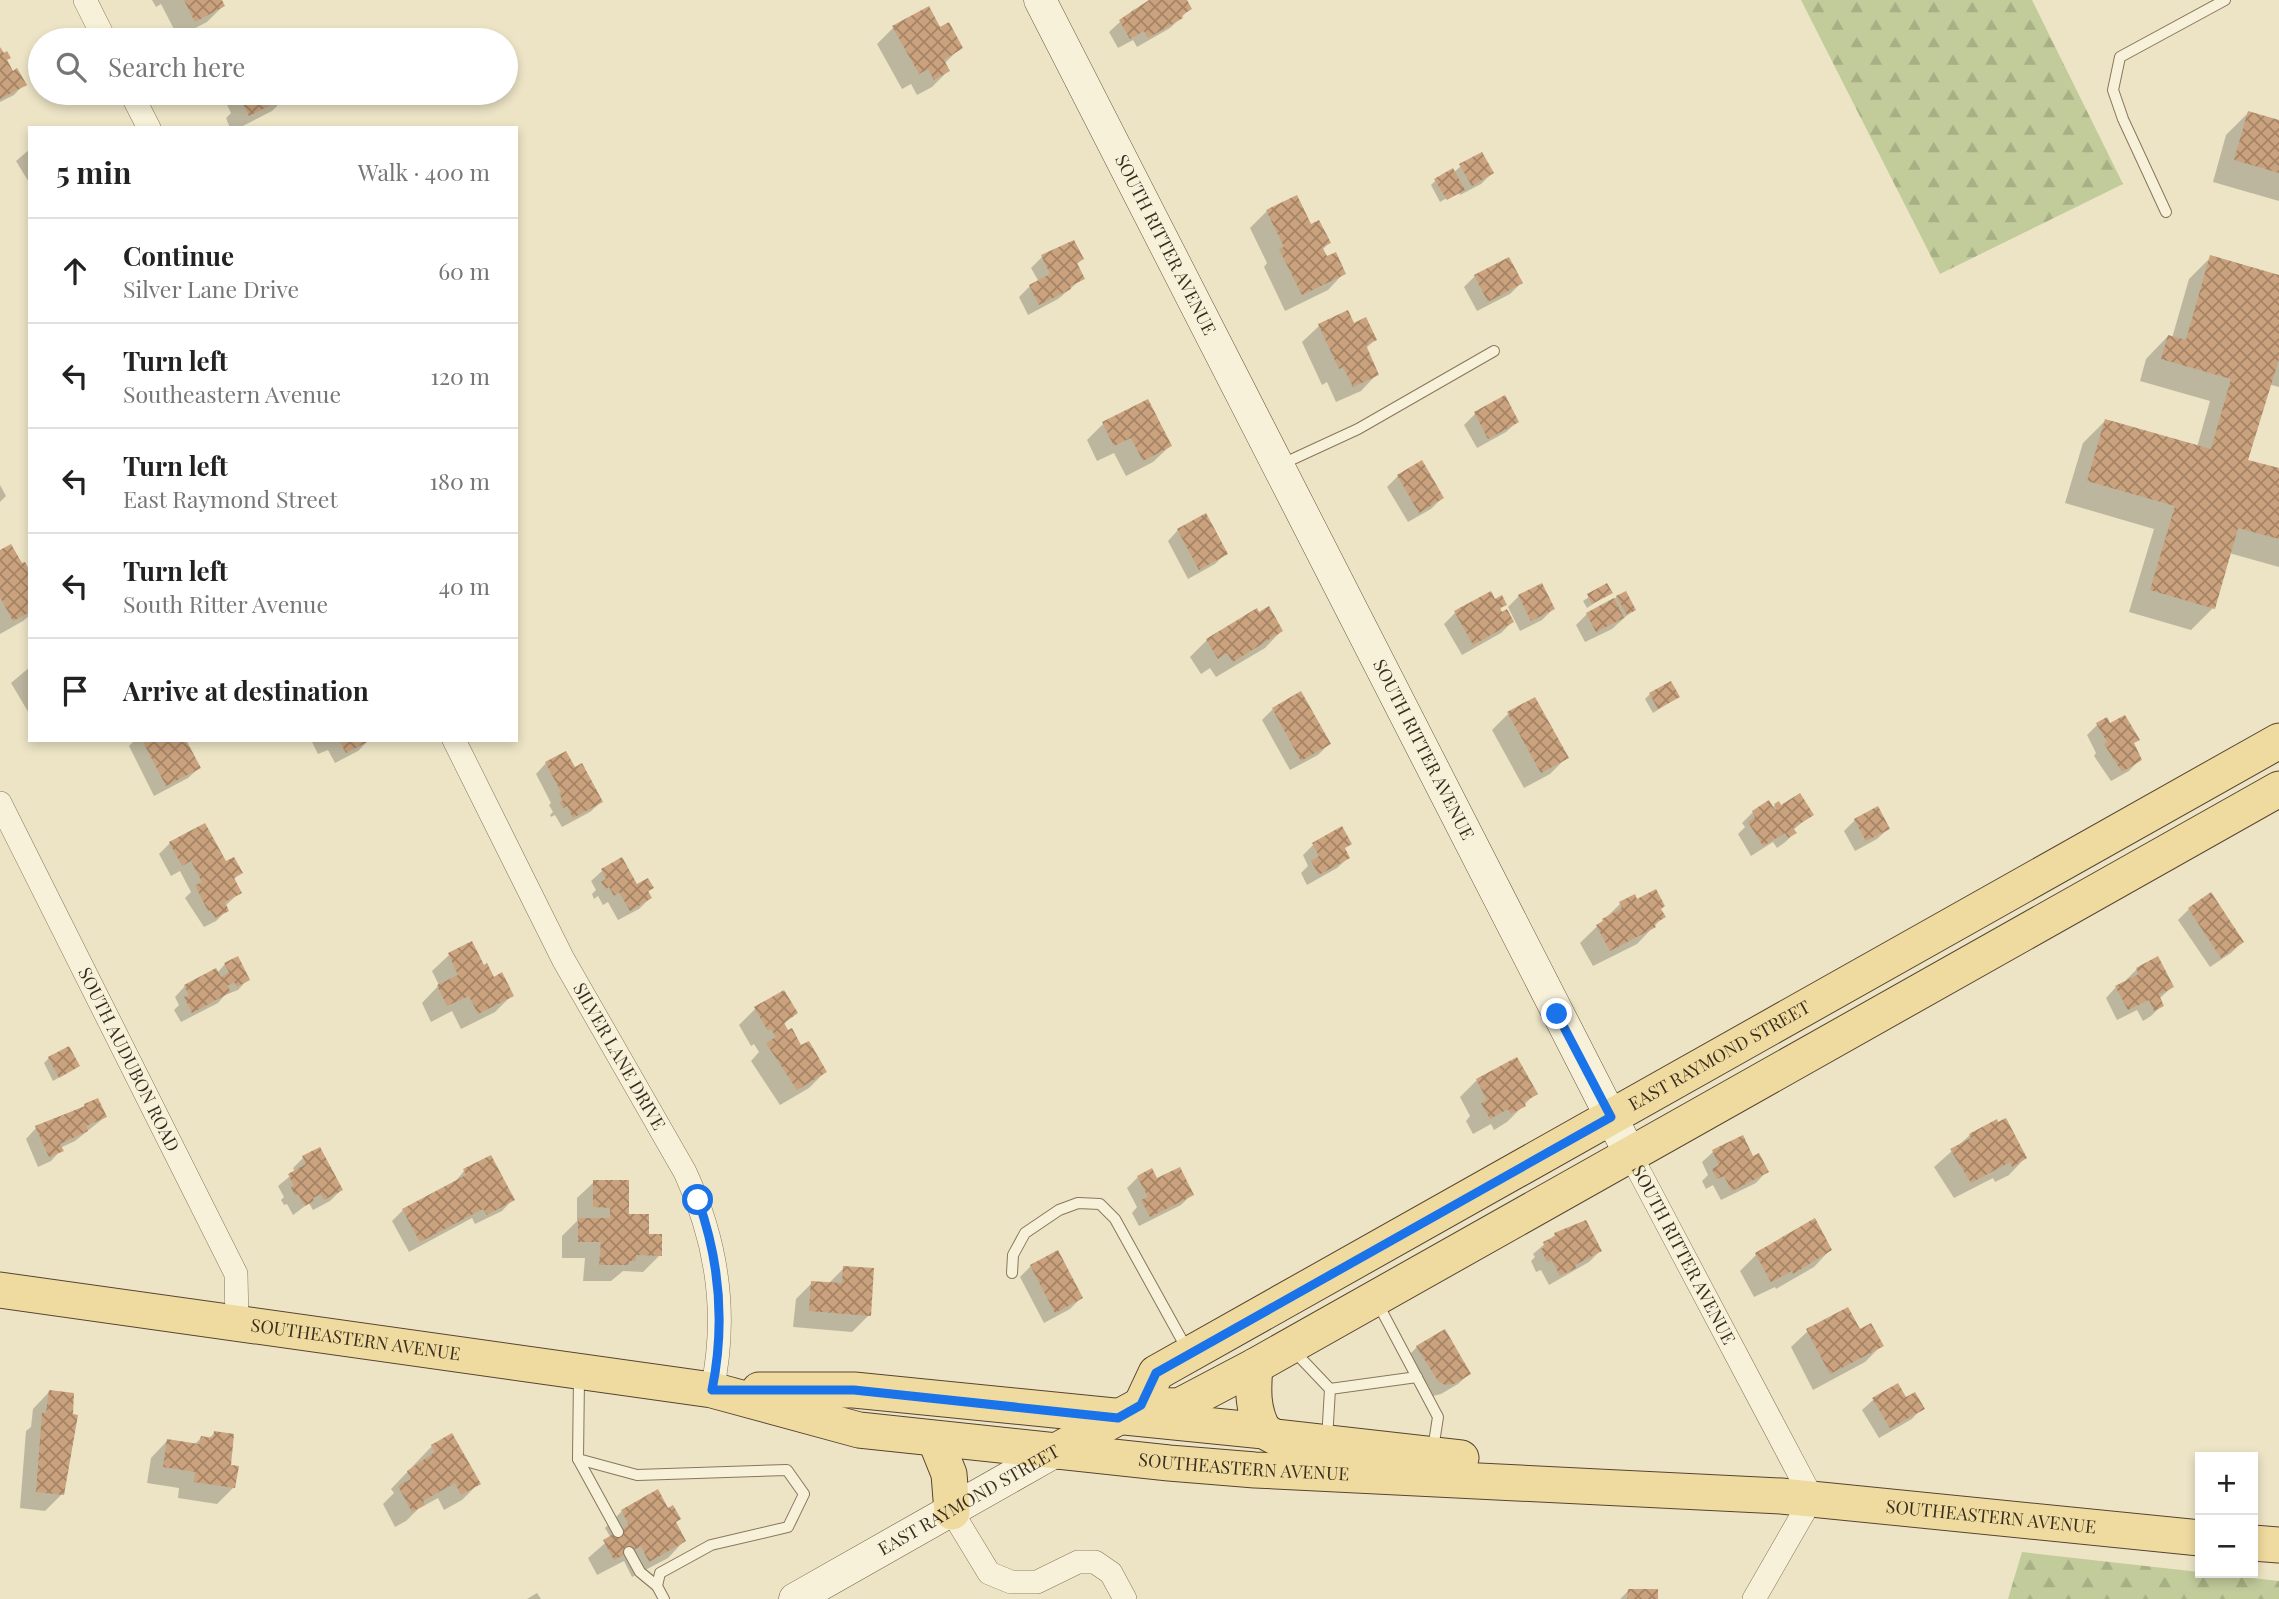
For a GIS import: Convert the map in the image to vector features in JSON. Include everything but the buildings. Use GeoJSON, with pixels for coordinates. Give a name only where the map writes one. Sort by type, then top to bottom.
{"type":"FeatureCollection","features":[{"type":"Feature","properties":{"kind":"main road","name":"EAST RAYMOND STREET"},"geometry":{"type":"LineString","coordinates":[[1129,1411],[1156,1373],[2279,741]]}},
{"type":"Feature","properties":{"kind":"main road","name":"EAST RAYMOND STREET"},"geometry":{"type":"LineString","coordinates":[[1056,1451],[1129,1411],[1179,1406],[1255,1366],[2279,789]]}},
{"type":"Feature","properties":{"kind":"main road","name":"SOUTHEASTERN AVENUE"},"geometry":{"type":"LineString","coordinates":[[0,1290],[712,1390],[859,1430],[935,1439],[1255,1470],[1796,1497]]}},
{"type":"Feature","properties":{"kind":"main road"},"geometry":{"type":"LineString","coordinates":[[1255,1366],[1252,1395],[1258,1421],[1264,1432]]}},
{"type":"Feature","properties":{"kind":"main road","name":"SOUTHEASTERN AVENUE"},"geometry":{"type":"LineString","coordinates":[[712,1390],[854,1390],[1129,1411],[1264,1432],[1275,1437],[1796,1497],[2195,1537]]}},
{"type":"Feature","properties":{"kind":"main road"},"geometry":{"type":"LineString","coordinates":[[935,1439],[949,1474],[952,1512]]}},
{"type":"Feature","properties":{"kind":"street"},"geometry":{"type":"LineString","coordinates":[[85,0],[99,28]]}},
{"type":"Feature","properties":{"kind":"street","name":"SOUTH RITTER AVENUE"},"geometry":{"type":"LineString","coordinates":[[1040,0],[1630,1154],[1796,1497]]}},
{"type":"Feature","properties":{"kind":"street"},"geometry":{"type":"LineString","coordinates":[[137,105],[148,126]]}},
{"type":"Feature","properties":{"kind":"street","name":"SILVER LANE DRIVE"},"geometry":{"type":"LineString","coordinates":[[455,742],[562,959],[681,1163],[694,1191],[710,1238],[719,1289],[719,1350],[712,1390]]}},
{"type":"Feature","properties":{"kind":"street","name":"SOUTH AUDUBON ROAD"},"geometry":{"type":"LineString","coordinates":[[0,803],[236,1274],[237,1322]]}},
{"type":"Feature","properties":{"kind":"street","name":"EAST RAYMOND STREET"},"geometry":{"type":"LineString","coordinates":[[795,1599],[1056,1451]]}},
{"type":"Feature","properties":{"kind":"street"},"geometry":{"type":"LineString","coordinates":[[1754,1599],[1796,1497]]}},
{"type":"Feature","properties":{"kind":"street"},"geometry":{"type":"LineString","coordinates":[[952,1512],[989,1573],[1011,1582],[1037,1582],[1077,1562],[1096,1562],[1111,1573],[1125,1599]]}},
{"type":"Feature","properties":{"kind":"lane"},"geometry":{"type":"LineString","coordinates":[[2166,212],[2123,119],[2113,90],[2120,57],[2225,0]]}},
{"type":"Feature","properties":{"kind":"lane"},"geometry":{"type":"LineString","coordinates":[[1278,467],[1358,429],[1494,351]]}},
{"type":"Feature","properties":{"kind":"lane"},"geometry":{"type":"LineString","coordinates":[[1012,1273],[1013,1255],[1025,1233],[1059,1210],[1078,1203],[1100,1204],[1115,1219],[1189,1354]]}},
{"type":"Feature","properties":{"kind":"lane"},"geometry":{"type":"LineString","coordinates":[[1375,1298],[1438,1417],[1432,1455]]}},
{"type":"Feature","properties":{"kind":"lane"},"geometry":{"type":"LineString","coordinates":[[1289,1347],[1330,1389],[1327,1443]]}},
{"type":"Feature","properties":{"kind":"lane"},"geometry":{"type":"LineString","coordinates":[[579,1371],[578,1460],[618,1532]]}},
{"type":"Feature","properties":{"kind":"lane"},"geometry":{"type":"LineString","coordinates":[[1330,1389],[1417,1377]]}},
{"type":"Feature","properties":{"kind":"lane"},"geometry":{"type":"LineString","coordinates":[[578,1460],[637,1475],[787,1470],[804,1494],[788,1527],[711,1545],[660,1573],[657,1586]]}},
{"type":"Feature","properties":{"kind":"lane"},"geometry":{"type":"LineString","coordinates":[[629,1552],[640,1572],[657,1586],[664,1599]]}},
{"type":"Feature","properties":{"kind":"green space"},"geometry":{"type":"Polygon","coordinates":[[[1801,0],[2032,0],[2123,184],[1940,274],[1801,0]]]}},
{"type":"Feature","properties":{"kind":"green space"},"geometry":{"type":"Polygon","coordinates":[[[2022,1552],[2195,1572],[2195,1578],[2279,1581],[2279,1599],[2008,1599],[2022,1552]]]}},
{"type":"Feature","properties":{"kind":"route"},"geometry":{"type":"LineString","coordinates":[[698,1200],[715,1258],[719,1289],[719,1350],[712,1390],[854,1390],[1118,1418],[1141,1405],[1156,1373],[1611,1117],[1557,1014]]}}]}
